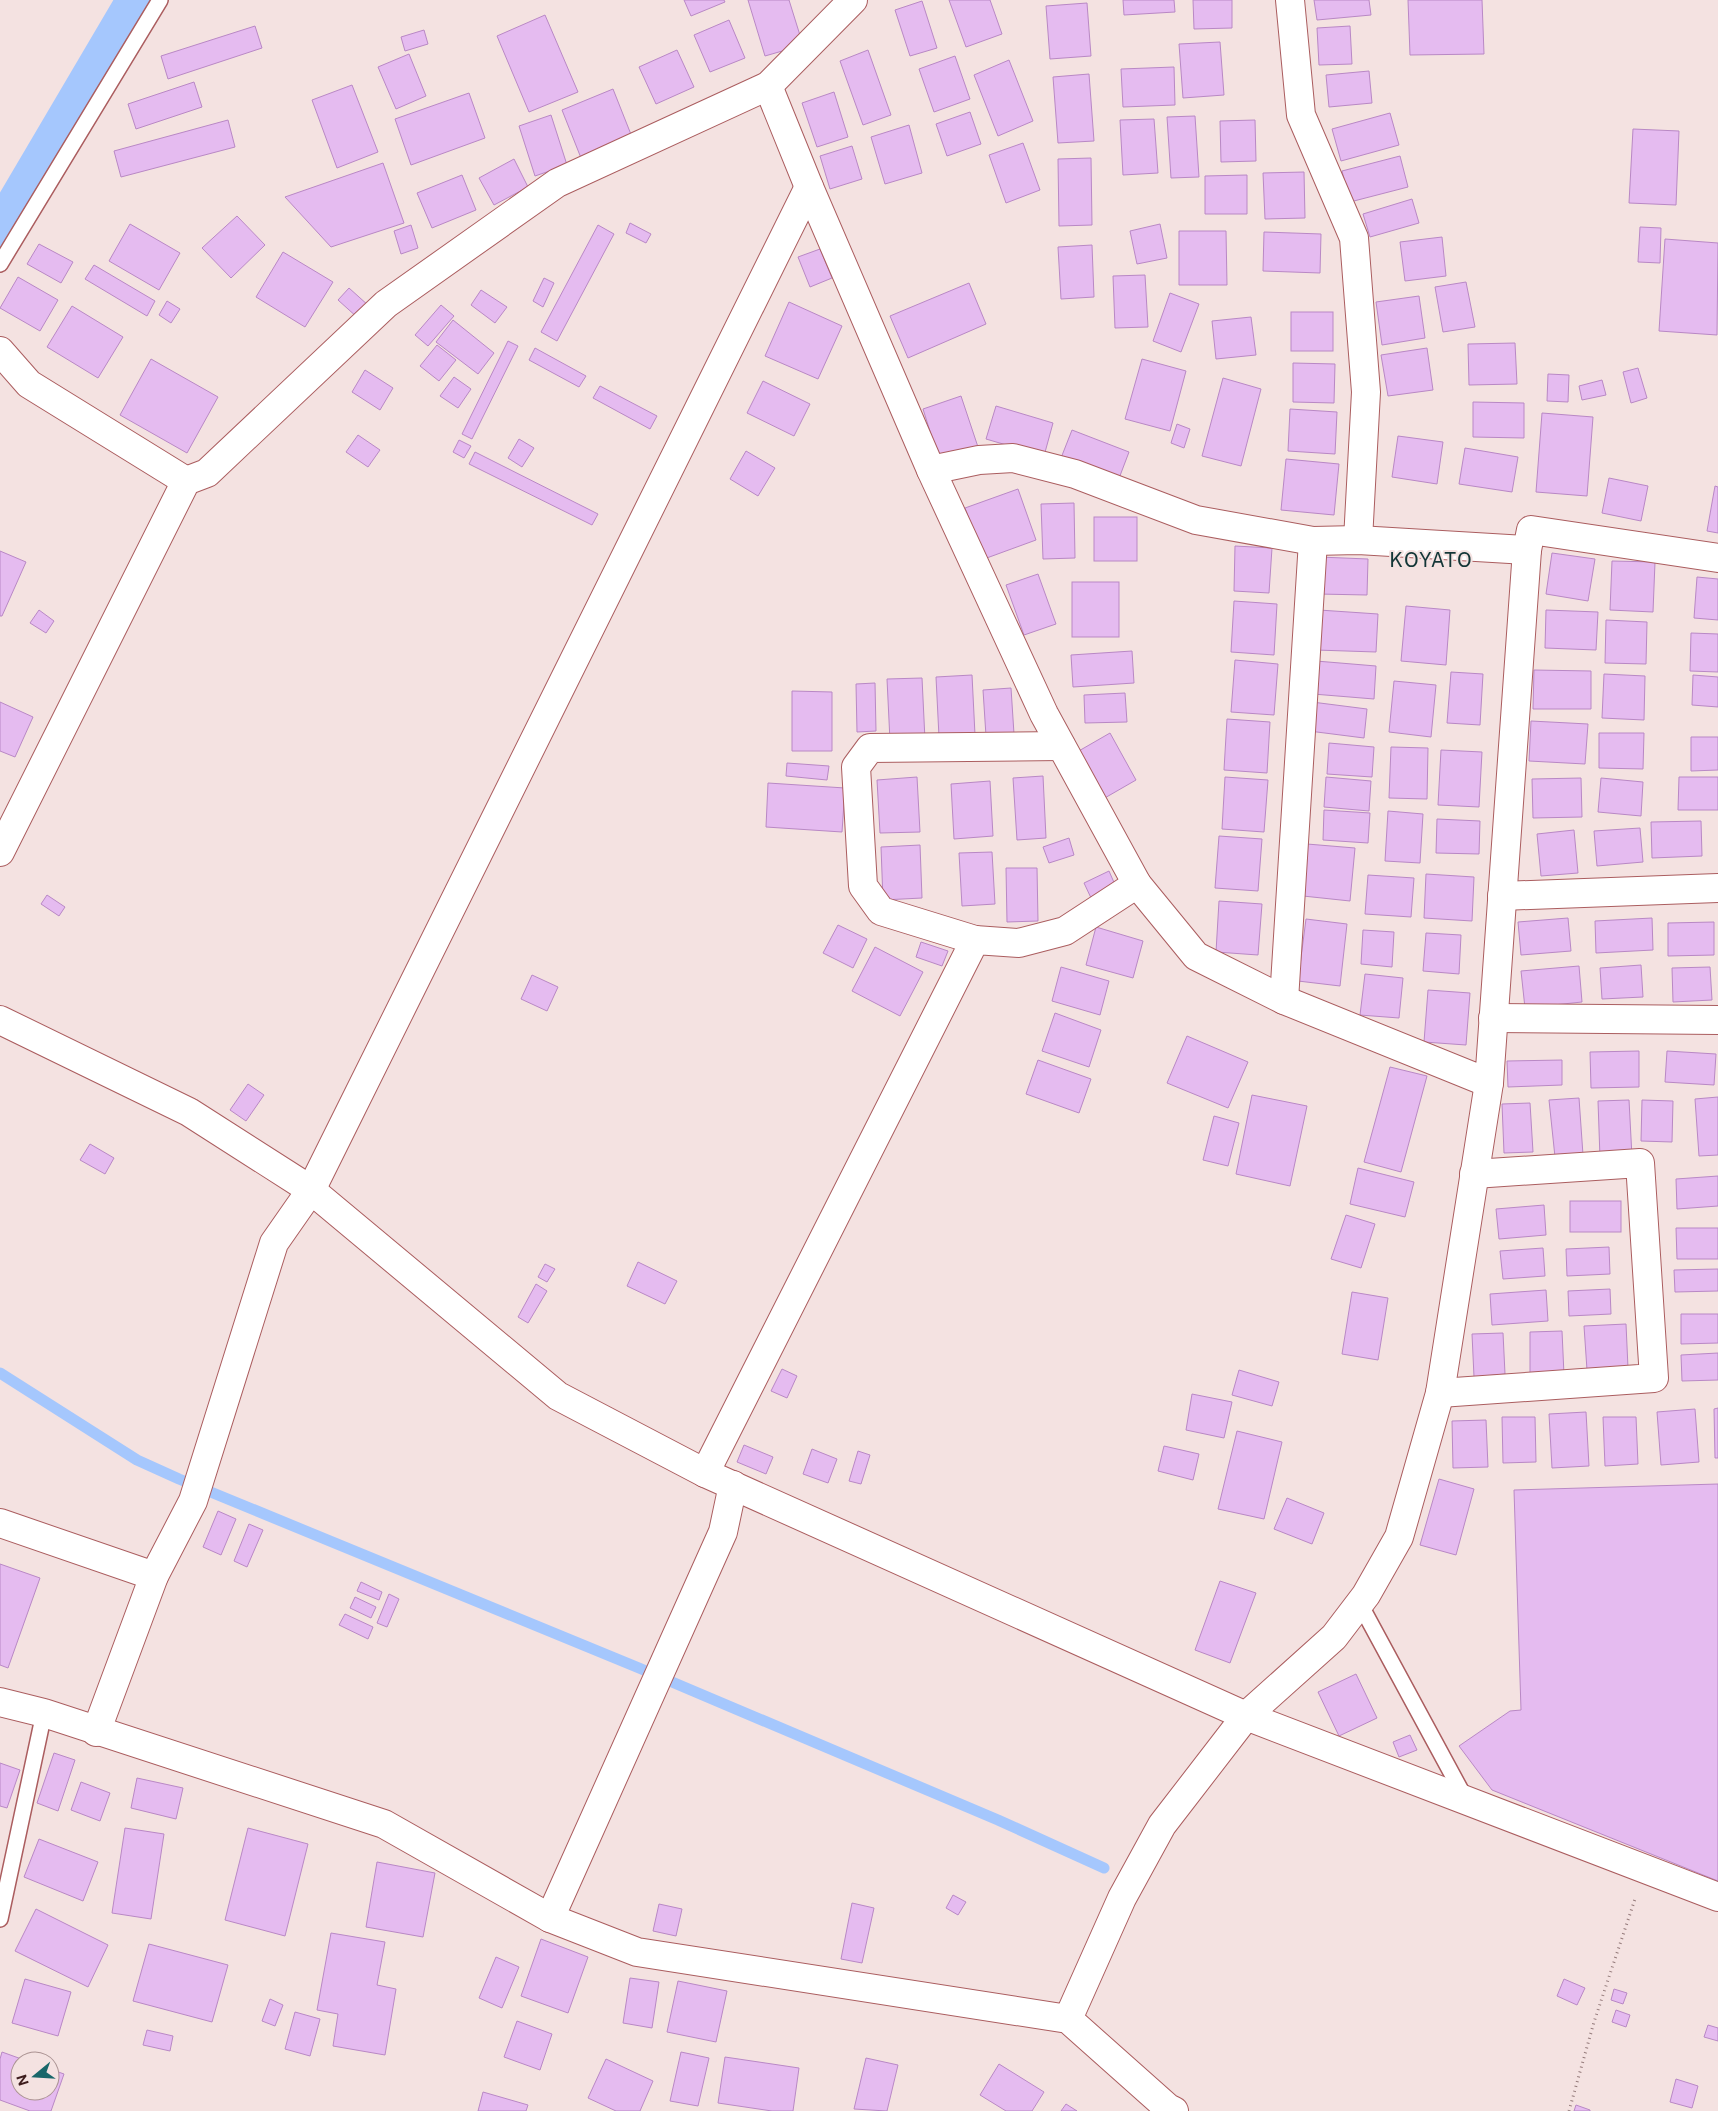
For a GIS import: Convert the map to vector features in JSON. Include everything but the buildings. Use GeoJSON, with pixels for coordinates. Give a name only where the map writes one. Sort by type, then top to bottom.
{"type":"FeatureCollection","features":[{"type":"Feature","properties":{"kind":"street"},"geometry":{"type":"LineString","coordinates":[[0,852],[186,481],[207,473],[386,304],[557,183],[768,86],[853,0]]}},
{"type":"Feature","properties":{"kind":"street"},"geometry":{"type":"LineString","coordinates":[[1290,0],[1301,115],[1354,238],[1366,392],[1358,540]]}},
{"type":"Feature","properties":{"kind":"street"},"geometry":{"type":"LineString","coordinates":[[768,86],[931,470],[1044,714],[1137,884],[1196,956],[1284,1000],[1489,1083]]}},
{"type":"Feature","properties":{"kind":"street"},"geometry":{"type":"LineString","coordinates":[[96,1732],[154,1576],[197,1489],[274,1243],[311,1190],[809,186]]}},
{"type":"Feature","properties":{"kind":"street"},"geometry":{"type":"LineString","coordinates":[[0,351],[29,384],[186,481]]}},
{"type":"Feature","properties":{"kind":"street"},"geometry":{"type":"LineString","coordinates":[[931,470],[979,460],[1013,458],[1075,474],[1196,520],[1313,541],[1358,540],[1527,550]]}},
{"type":"Feature","properties":{"kind":"street"},"geometry":{"type":"LineString","coordinates":[[1068,2019],[1122,1898],[1162,1824],[1246,1716],[1334,1637],[1360,1604],[1398,1536],[1440,1393],[1489,1083],[1527,550],[1531,530],[1718,558]]}},
{"type":"Feature","properties":{"kind":"street"},"geometry":{"type":"LineString","coordinates":[[1284,1000],[1313,541]]}},
{"type":"Feature","properties":{"kind":"street"},"geometry":{"type":"LineString","coordinates":[[1061,746],[870,748],[856,767],[863,886],[881,911],[975,940],[1019,943],[1065,931],[1137,884]]}},
{"type":"Feature","properties":{"kind":"street"},"geometry":{"type":"LineString","coordinates":[[1502,896],[1718,888]]}},
{"type":"Feature","properties":{"kind":"street"},"geometry":{"type":"LineString","coordinates":[[705,1473],[975,940]]}},
{"type":"Feature","properties":{"kind":"street"},"geometry":{"type":"LineString","coordinates":[[1493,1018],[1718,1020]]}},
{"type":"Feature","properties":{"kind":"street"},"geometry":{"type":"LineString","coordinates":[[0,1020],[189,1112],[311,1190],[558,1396],[705,1473],[1246,1716],[1718,1897]]}},
{"type":"Feature","properties":{"kind":"street"},"geometry":{"type":"LineString","coordinates":[[1440,1393],[1654,1378],[1640,1164],[1474,1174]]}},
{"type":"Feature","properties":{"kind":"street"},"geometry":{"type":"LineString","coordinates":[[550,1918],[723,1532],[733,1485]]}},
{"type":"Feature","properties":{"kind":"street"},"geometry":{"type":"LineString","coordinates":[[0,1523],[154,1576]]}},
{"type":"Feature","properties":{"kind":"street"},"geometry":{"type":"LineString","coordinates":[[0,1702],[44,1713],[96,1732],[384,1824],[550,1918],[637,1952],[1068,2019],[1170,2110]]}},
{"type":"Feature","properties":{"kind":"lane"},"geometry":{"type":"LineString","coordinates":[[0,264],[160,0]]}},
{"type":"Feature","properties":{"kind":"lane"},"geometry":{"type":"LineString","coordinates":[[1360,1604],[1466,1800]]}},
{"type":"Feature","properties":{"kind":"lane"},"geometry":{"type":"LineString","coordinates":[[0,1919],[44,1713]]}},
{"type":"Feature","properties":{"kind":"path"},"geometry":{"type":"LineString","coordinates":[[1569,2111],[1594,2022],[1646,1869]]}},
{"type":"Feature","properties":{"kind":"waterway"},"geometry":{"type":"LineString","coordinates":[[0,231],[136,0]]}},
{"type":"Feature","properties":{"kind":"waterway"},"geometry":{"type":"LineString","coordinates":[[0,1373],[137,1460],[179,1479],[639,1668],[998,1820],[1104,1868]]}},
{"type":"Feature","properties":{"kind":"district","name":"KOYATO"},"geometry":{"type":"Point","coordinates":[1431,560]}}]}
